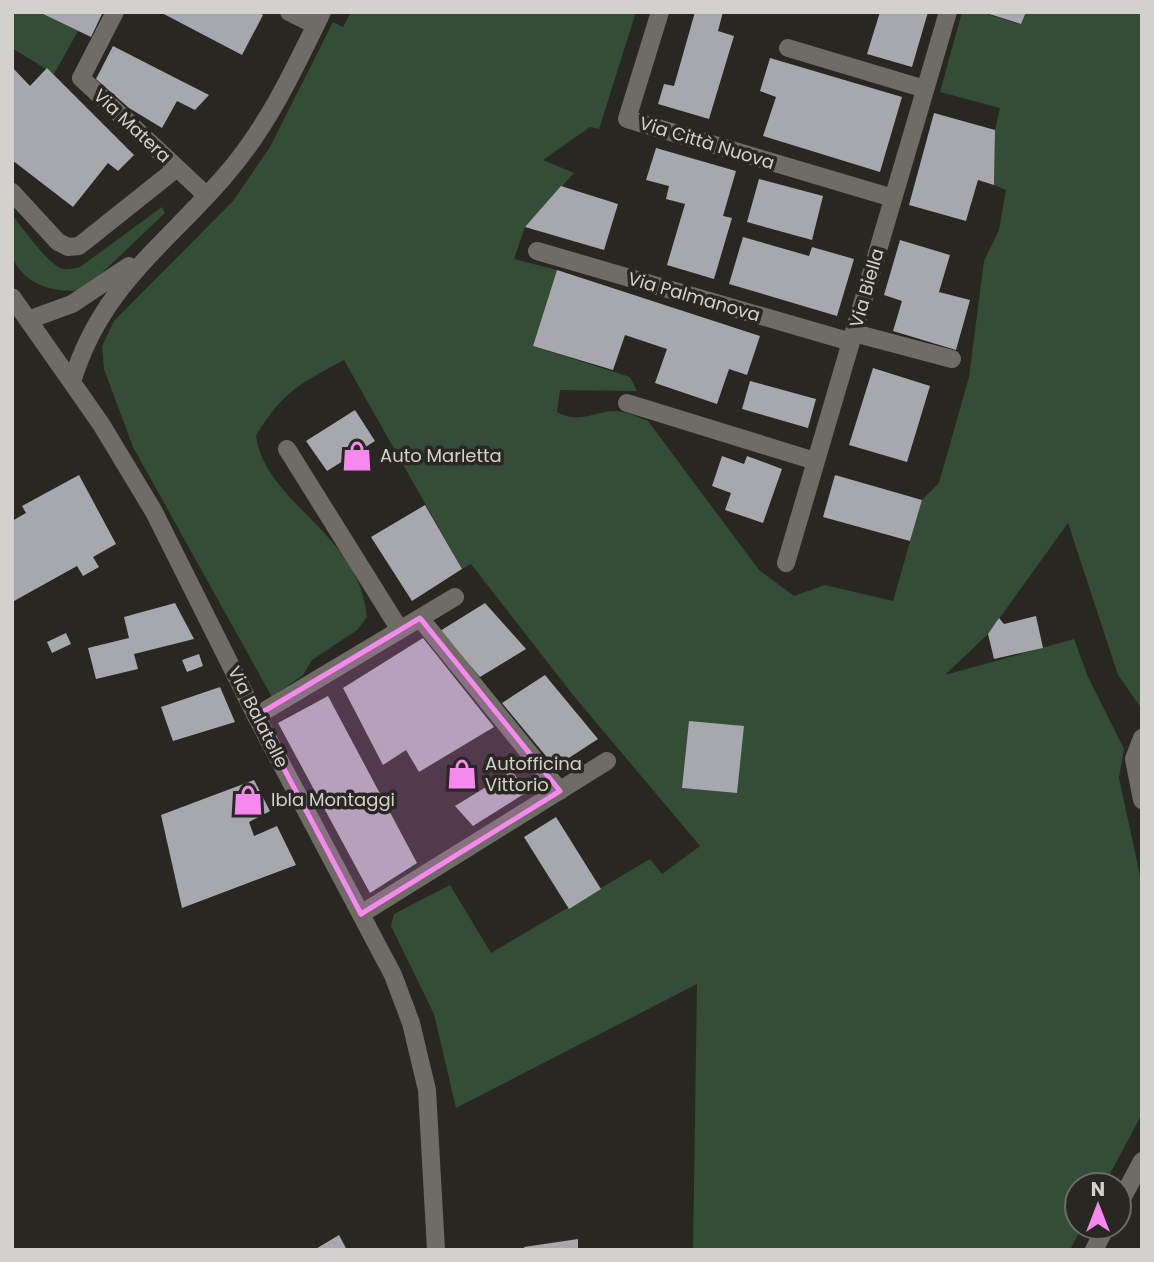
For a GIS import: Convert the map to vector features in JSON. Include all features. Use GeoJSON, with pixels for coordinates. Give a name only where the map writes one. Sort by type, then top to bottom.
{"type":"FeatureCollection","features":[{"type":"Feature","properties":{"kind":"street","name":"Via Matera"},"geometry":{"type":"LineString","coordinates":[[115,12],[81,78],[206,195]]}},
{"type":"Feature","properties":{"kind":"street"},"geometry":{"type":"LineString","coordinates":[[72,382],[83,346],[104,307],[154,247],[206,195],[261,129],[318,19],[289,12]]}},
{"type":"Feature","properties":{"kind":"street","name":"Via Città Nuova"},"geometry":{"type":"LineString","coordinates":[[660,12],[627,120],[893,198]]}},
{"type":"Feature","properties":{"kind":"street","name":"Via Biella"},"geometry":{"type":"LineString","coordinates":[[786,563],[948,12]]}},
{"type":"Feature","properties":{"kind":"street"},"geometry":{"type":"LineString","coordinates":[[788,48],[925,89]]}},
{"type":"Feature","properties":{"kind":"street"},"geometry":{"type":"LineString","coordinates":[[12,192],[58,242],[68,247],[79,247],[177,168]]}},
{"type":"Feature","properties":{"kind":"street"},"geometry":{"type":"LineString","coordinates":[[28,320],[51,314],[90,295],[154,247]]}},
{"type":"Feature","properties":{"kind":"street","name":"Via Palmanova"},"geometry":{"type":"LineString","coordinates":[[537,251],[852,337],[952,359]]}},
{"type":"Feature","properties":{"kind":"street","name":"Via Balatelle"},"geometry":{"type":"LineString","coordinates":[[12,297],[72,382],[154,512],[256,716],[397,987],[411,1023],[427,1090],[436,1250]]}},
{"type":"Feature","properties":{"kind":"street"},"geometry":{"type":"LineString","coordinates":[[627,403],[815,461]]}},
{"type":"Feature","properties":{"kind":"street"},"geometry":{"type":"LineString","coordinates":[[287,449],[400,630]]}},
{"type":"Feature","properties":{"kind":"street"},"geometry":{"type":"LineString","coordinates":[[256,716],[456,597]]}},
{"type":"Feature","properties":{"kind":"street"},"geometry":{"type":"LineString","coordinates":[[420,618],[560,791]]}},
{"type":"Feature","properties":{"kind":"street"},"geometry":{"type":"LineString","coordinates":[[1142,738],[1135,759],[1142,800]]}},
{"type":"Feature","properties":{"kind":"street"},"geometry":{"type":"LineString","coordinates":[[361,914],[607,761]]}},
{"type":"Feature","properties":{"kind":"street"},"geometry":{"type":"LineString","coordinates":[[1133,1178],[1142,1161]]}},
{"type":"Feature","properties":{"kind":"highlighted area"},"geometry":{"type":"Polygon","coordinates":[[[420,618],[560,791],[361,914],[256,716],[420,618]]]}},
{"type":"Feature","properties":{"kind":"green space"},"geometry":{"type":"Polygon","coordinates":[[[14,12],[39,12],[78,31],[54,74],[12,48],[14,12]]]}},
{"type":"Feature","properties":{"kind":"green space"},"geometry":{"type":"Polygon","coordinates":[[[351,12],[636,12],[599,129],[590,127],[543,160],[574,173],[525,227],[514,259],[557,270],[533,346],[630,377],[637,391],[560,390],[557,412],[575,417],[616,411],[648,421],[759,570],[794,596],[825,585],[893,601],[922,500],[939,483],[969,377],[984,261],[999,230],[1006,190],[994,185],[995,130],[1000,108],[940,92],[962,12],[981,12],[1020,24],[1026,12],[1142,12],[1142,709],[1118,675],[1068,523],[988,634],[945,675],[1074,639],[1088,677],[1124,749],[1119,778],[1142,885],[1142,1114],[1111,1171],[1063,1171],[1063,1241],[1075,1241],[1070,1250],[693,1250],[697,984],[456,1108],[434,1014],[391,926],[394,914],[450,885],[491,953],[650,859],[662,874],[700,846],[573,695],[471,564],[462,569],[344,360],[284,398],[256,435],[263,459],[276,480],[331,540],[348,563],[361,588],[367,617],[357,630],[312,660],[303,675],[272,697],[133,447],[104,369],[102,346],[114,321],[233,201],[270,147],[333,22],[343,27],[351,12]]]}},
{"type":"Feature","properties":{"kind":"green space"},"geometry":{"type":"Polygon","coordinates":[[[162,207],[165,213],[85,289],[64,291],[34,282],[18,268],[13,259],[10,244],[12,215],[50,261],[67,269],[80,267],[162,207]]]}},
{"type":"Feature","properties":{"kind":"building"},"geometry":{"type":"Polygon","coordinates":[[[39,12],[103,12],[91,37],[39,12]]]}},
{"type":"Feature","properties":{"kind":"building"},"geometry":{"type":"Polygon","coordinates":[[[160,12],[258,12],[263,15],[242,55],[160,12]]]}},
{"type":"Feature","properties":{"kind":"building"},"geometry":{"type":"Polygon","coordinates":[[[695,12],[723,12],[718,31],[734,36],[709,119],[658,104],[664,84],[674,86],[695,12]]]}},
{"type":"Feature","properties":{"kind":"building"},"geometry":{"type":"Polygon","coordinates":[[[880,12],[928,12],[912,67],[867,54],[880,12]]]}},
{"type":"Feature","properties":{"kind":"building"},"geometry":{"type":"Polygon","coordinates":[[[983,12],[1026,12],[1021,24],[983,12]]]}},
{"type":"Feature","properties":{"kind":"building"},"geometry":{"type":"Polygon","coordinates":[[[113,46],[209,95],[195,110],[177,101],[162,128],[129,108],[96,79],[113,46]]]}},
{"type":"Feature","properties":{"kind":"building"},"geometry":{"type":"Polygon","coordinates":[[[770,58],[902,97],[880,172],[763,136],[776,97],[760,91],[770,58]]]}},
{"type":"Feature","properties":{"kind":"building"},"geometry":{"type":"Polygon","coordinates":[[[12,67],[30,86],[47,68],[134,155],[118,171],[108,163],[73,207],[12,160],[12,67]]]}},
{"type":"Feature","properties":{"kind":"building"},"geometry":{"type":"Polygon","coordinates":[[[934,113],[995,130],[994,185],[978,180],[966,221],[909,205],[934,113]]]}},
{"type":"Feature","properties":{"kind":"building"},"geometry":{"type":"Polygon","coordinates":[[[656,148],[736,171],[723,216],[732,218],[714,279],[667,265],[685,204],[666,199],[669,186],[646,180],[656,148]]]}},
{"type":"Feature","properties":{"kind":"building"},"geometry":{"type":"Polygon","coordinates":[[[759,179],[823,196],[812,240],[747,222],[759,179]]]}},
{"type":"Feature","properties":{"kind":"building"},"geometry":{"type":"Polygon","coordinates":[[[561,186],[618,204],[604,250],[525,227],[561,186]]]}},
{"type":"Feature","properties":{"kind":"building"},"geometry":{"type":"Polygon","coordinates":[[[743,237],[809,256],[812,247],[854,259],[837,316],[729,284],[743,237]]]}},
{"type":"Feature","properties":{"kind":"building"},"geometry":{"type":"Polygon","coordinates":[[[900,240],[950,255],[939,292],[970,300],[956,350],[893,331],[902,301],[884,295],[900,240]]]}},
{"type":"Feature","properties":{"kind":"building"},"geometry":{"type":"Polygon","coordinates":[[[557,270],[760,336],[747,375],[729,369],[717,404],[655,383],[667,349],[625,335],[613,370],[533,346],[557,270]]]}},
{"type":"Feature","properties":{"kind":"building"},"geometry":{"type":"Polygon","coordinates":[[[873,368],[930,386],[907,462],[849,445],[873,368]]]}},
{"type":"Feature","properties":{"kind":"building"},"geometry":{"type":"Polygon","coordinates":[[[750,381],[816,399],[808,428],[742,409],[750,381]]]}},
{"type":"Feature","properties":{"kind":"building"},"geometry":{"type":"Polygon","coordinates":[[[355,410],[375,441],[327,471],[306,441],[355,410]]]}},
{"type":"Feature","properties":{"kind":"building"},"geometry":{"type":"Polygon","coordinates":[[[722,456],[744,464],[747,456],[782,469],[763,523],[725,510],[731,493],[712,486],[722,456]]]}},
{"type":"Feature","properties":{"kind":"building"},"geometry":{"type":"Polygon","coordinates":[[[79,475],[116,544],[93,557],[99,567],[83,576],[77,566],[14,601],[12,521],[26,513],[22,506],[79,475]]]}},
{"type":"Feature","properties":{"kind":"building"},"geometry":{"type":"Polygon","coordinates":[[[835,475],[922,500],[910,541],[823,517],[835,475]]]}},
{"type":"Feature","properties":{"kind":"building"},"geometry":{"type":"Polygon","coordinates":[[[425,505],[462,569],[412,601],[371,537],[425,505]]]}},
{"type":"Feature","properties":{"kind":"building"},"geometry":{"type":"Polygon","coordinates":[[[175,603],[194,639],[134,654],[138,669],[96,679],[88,648],[129,638],[124,617],[175,603]]]}},
{"type":"Feature","properties":{"kind":"building"},"geometry":{"type":"Polygon","coordinates":[[[485,603],[526,649],[480,677],[440,631],[485,603]]]}},
{"type":"Feature","properties":{"kind":"building"},"geometry":{"type":"Polygon","coordinates":[[[1036,616],[1043,648],[994,659],[988,634],[999,618],[1004,624],[1036,616]]]}},
{"type":"Feature","properties":{"kind":"building"},"geometry":{"type":"Polygon","coordinates":[[[66,633],[71,644],[52,653],[47,642],[66,633]]]}},
{"type":"Feature","properties":{"kind":"building"},"geometry":{"type":"Polygon","coordinates":[[[423,638],[494,727],[419,772],[406,750],[383,765],[343,688],[423,638]]]}},
{"type":"Feature","properties":{"kind":"building"},"geometry":{"type":"Polygon","coordinates":[[[199,654],[203,666],[187,672],[182,660],[199,654]]]}},
{"type":"Feature","properties":{"kind":"building"},"geometry":{"type":"Polygon","coordinates":[[[545,675],[598,739],[555,767],[502,703],[545,675]]]}},
{"type":"Feature","properties":{"kind":"building"},"geometry":{"type":"Polygon","coordinates":[[[220,687],[235,722],[173,741],[161,707],[220,687]]]}},
{"type":"Feature","properties":{"kind":"building"},"geometry":{"type":"Polygon","coordinates":[[[328,696],[417,863],[370,893],[278,723],[328,696]]]}},
{"type":"Feature","properties":{"kind":"building"},"geometry":{"type":"Polygon","coordinates":[[[689,721],[744,726],[737,793],[682,788],[689,721]]]}},
{"type":"Feature","properties":{"kind":"building"},"geometry":{"type":"Polygon","coordinates":[[[512,771],[527,792],[473,826],[455,806],[512,771]]]}},
{"type":"Feature","properties":{"kind":"building"},"geometry":{"type":"Polygon","coordinates":[[[254,780],[270,811],[249,822],[254,836],[277,826],[296,865],[182,908],[161,815],[254,780]]]}},
{"type":"Feature","properties":{"kind":"building"},"geometry":{"type":"Polygon","coordinates":[[[556,817],[601,889],[569,909],[524,837],[556,817]]]}},
{"type":"Feature","properties":{"kind":"building"},"geometry":{"type":"Polygon","coordinates":[[[339,1235],[347,1250],[314,1250],[339,1235]]]}},
{"type":"Feature","properties":{"kind":"building"},"geometry":{"type":"Polygon","coordinates":[[[578,1239],[578,1250],[525,1250],[524,1247],[578,1239]]]}},
{"type":"Feature","properties":{"kind":"place","name":"Auto Marletta"},"geometry":{"type":"Point","coordinates":[357,456]}},
{"type":"Feature","properties":{"kind":"place","name":"Autofficina Vittorio"},"geometry":{"type":"Point","coordinates":[462,774]}},
{"type":"Feature","properties":{"kind":"place","name":"Ibla Montaggi"},"geometry":{"type":"Point","coordinates":[248,800]}}]}
